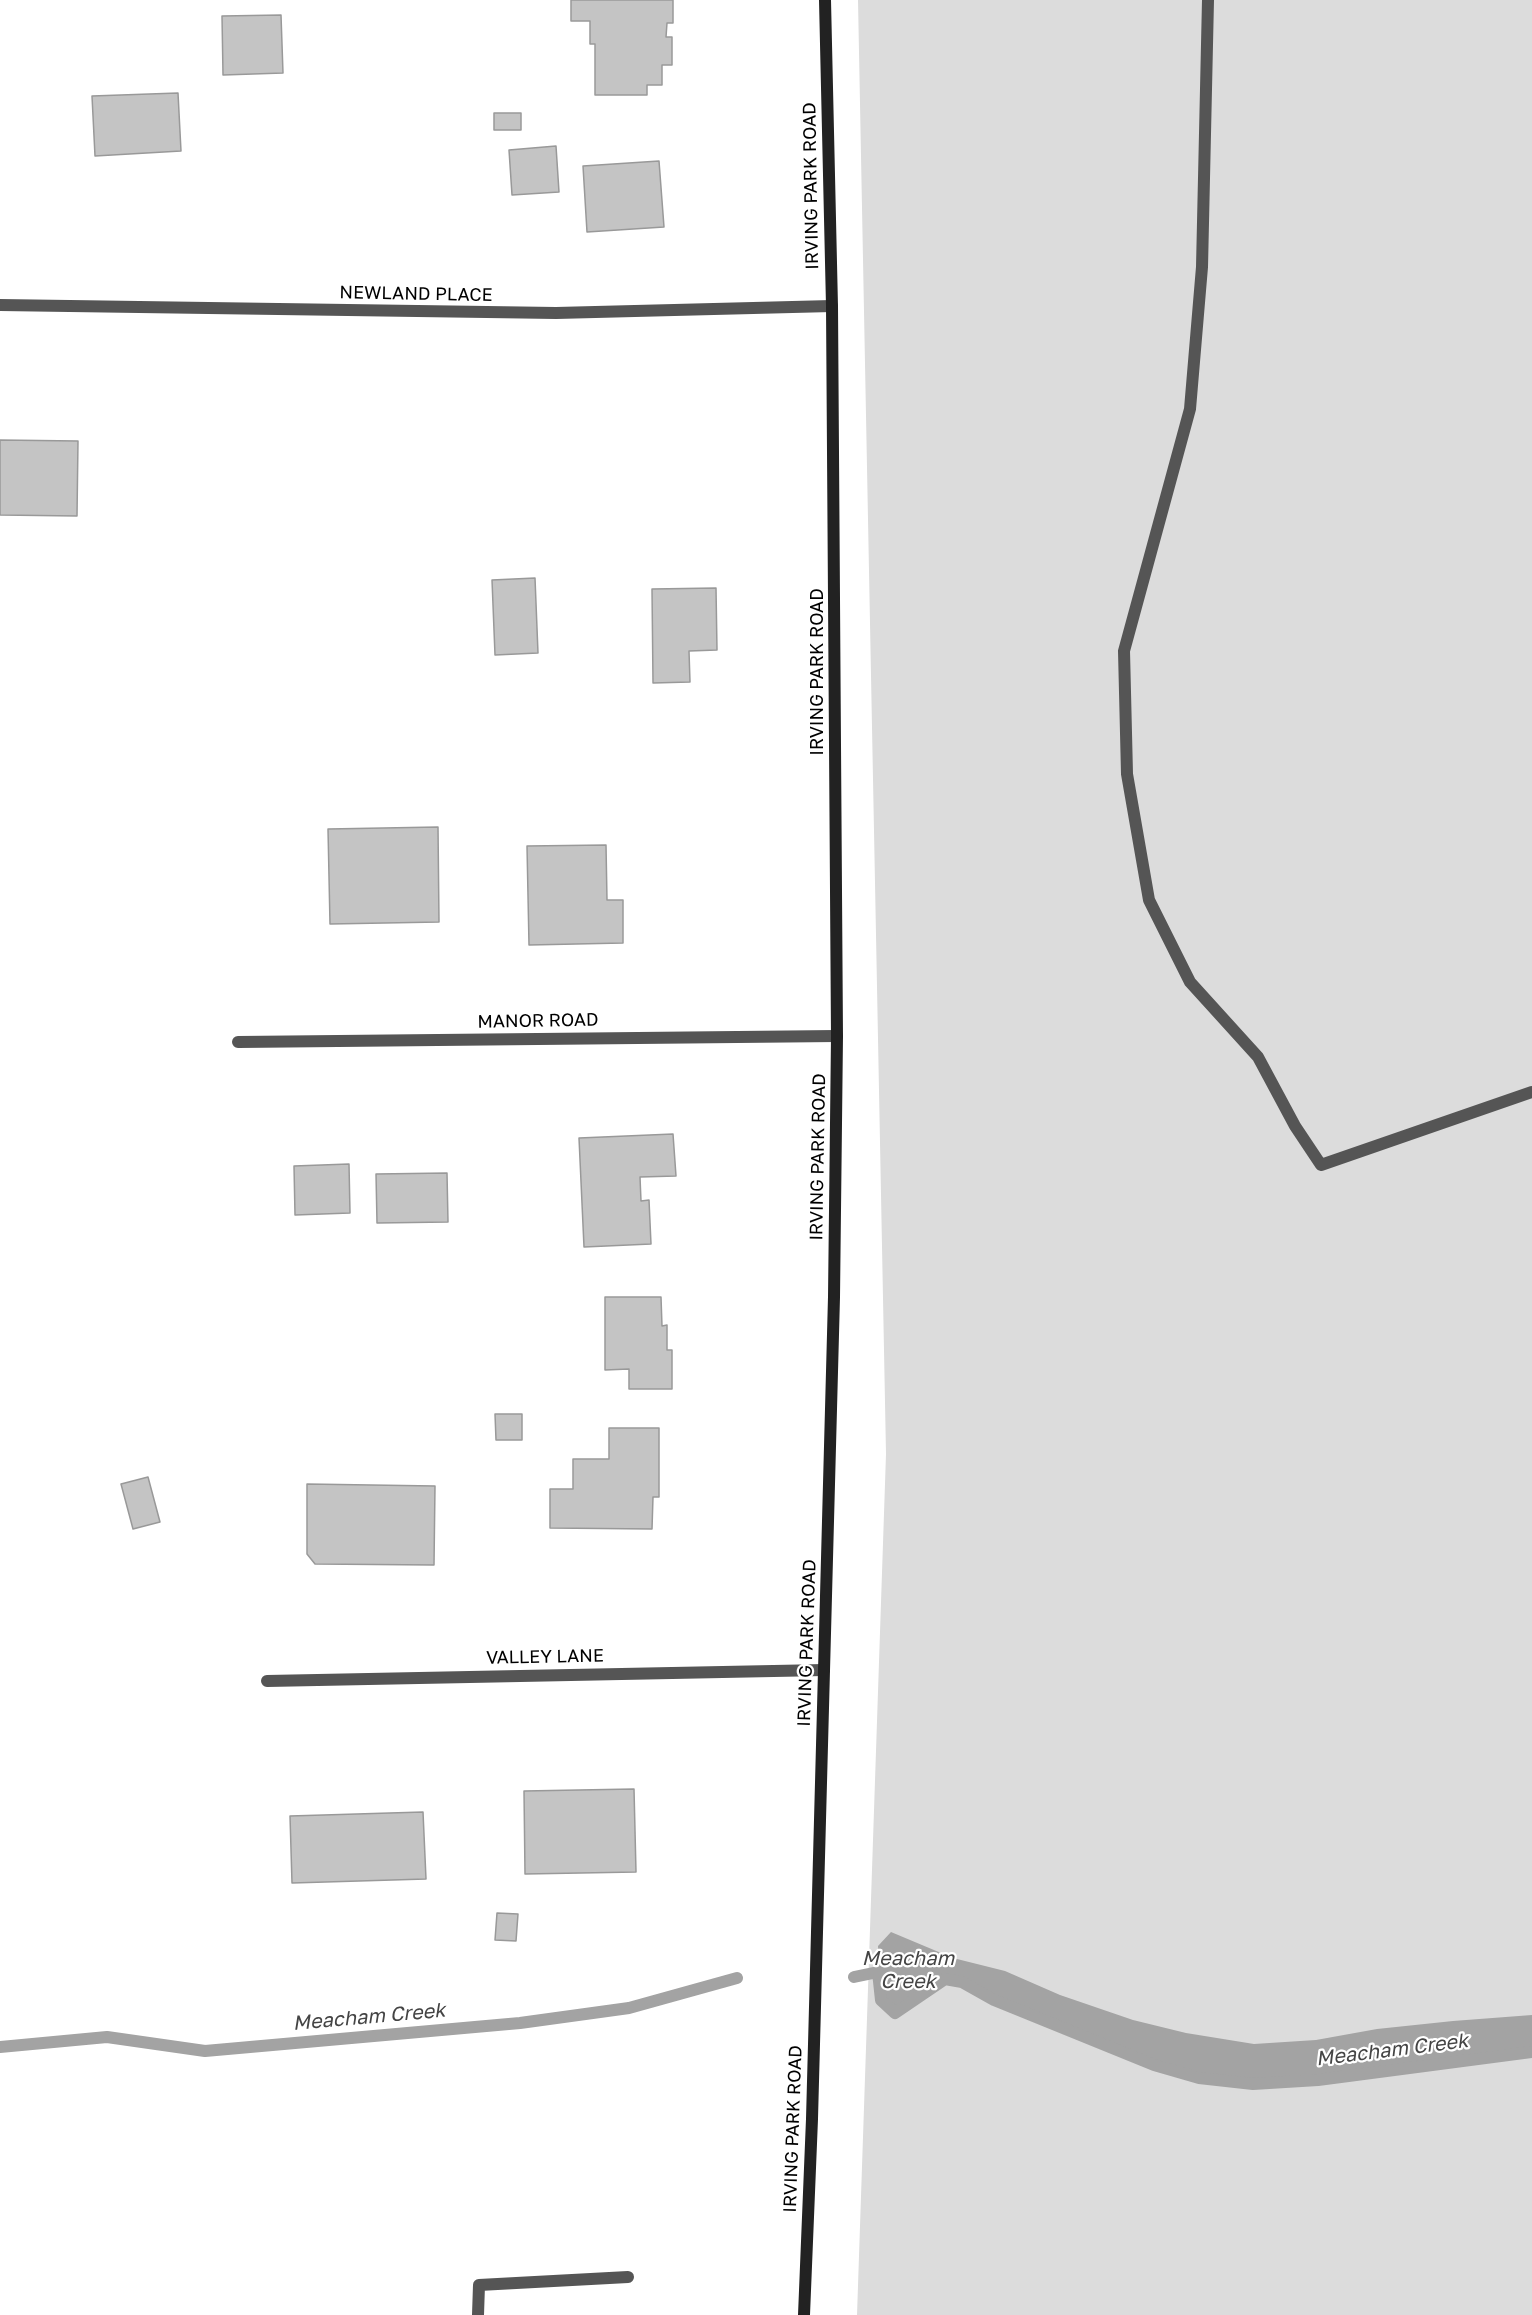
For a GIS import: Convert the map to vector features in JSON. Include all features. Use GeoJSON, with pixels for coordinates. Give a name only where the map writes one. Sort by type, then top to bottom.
{"type":"FeatureCollection","features":[{"type":"Feature","properties":{"kind":"main road","name":"IRVING PARK ROAD"},"geometry":{"type":"LineString","coordinates":[[804,2315],[812,2119],[834,1297],[837,1036],[832,306],[825,0]]}},
{"type":"Feature","properties":{"kind":"street"},"geometry":{"type":"LineString","coordinates":[[1208,0],[1202,267],[1190,409],[1124,651],[1127,774],[1149,900],[1190,982],[1258,1057],[1295,1126],[1321,1165],[1532,1092]]}},
{"type":"Feature","properties":{"kind":"street","name":"NEWLAND PLACE"},"geometry":{"type":"LineString","coordinates":[[0,305],[532,313],[832,306]]}},
{"type":"Feature","properties":{"kind":"street","name":"MANOR ROAD"},"geometry":{"type":"LineString","coordinates":[[238,1042],[837,1036]]}},
{"type":"Feature","properties":{"kind":"street","name":"VALLEY LANE"},"geometry":{"type":"LineString","coordinates":[[267,1681],[824,1670]]}},
{"type":"Feature","properties":{"kind":"street"},"geometry":{"type":"LineString","coordinates":[[478,2315],[479,2285],[628,2277]]}},
{"type":"Feature","properties":{"kind":"shaded area"},"geometry":{"type":"Polygon","coordinates":[[[858,0],[1532,0],[1532,2315],[857,2315],[886,1454],[858,0]]]}},
{"type":"Feature","properties":{"kind":"water","name":"Meacham Creek"},"geometry":{"type":"Polygon","coordinates":[[[891,1932],[953,1958],[1005,1971],[1060,1995],[1133,2020],[1186,2033],[1254,2044],[1316,2040],[1377,2029],[1532,2015],[1532,2052],[1318,2080],[1253,2084],[1199,2078],[1154,2065],[994,2000],[962,1982],[945,1979],[895,2013],[881,2000],[878,1946],[891,1932]]]}},
{"type":"Feature","properties":{"kind":"building"},"geometry":{"type":"Polygon","coordinates":[[[571,0],[673,0],[673,23],[667,23],[666,37],[672,37],[672,65],[662,65],[662,85],[647,85],[647,95],[595,95],[595,44],[590,44],[590,21],[571,21],[571,0]]]}},
{"type":"Feature","properties":{"kind":"building"},"geometry":{"type":"Polygon","coordinates":[[[281,15],[283,73],[223,75],[222,16],[281,15]]]}},
{"type":"Feature","properties":{"kind":"building"},"geometry":{"type":"Polygon","coordinates":[[[178,93],[181,151],[95,156],[92,96],[178,93]]]}},
{"type":"Feature","properties":{"kind":"building"},"geometry":{"type":"Polygon","coordinates":[[[494,113],[521,113],[521,130],[494,130],[494,113]]]}},
{"type":"Feature","properties":{"kind":"building"},"geometry":{"type":"Polygon","coordinates":[[[556,146],[559,192],[512,195],[509,150],[556,146]]]}},
{"type":"Feature","properties":{"kind":"building"},"geometry":{"type":"Polygon","coordinates":[[[659,161],[664,227],[587,232],[583,166],[659,161]]]}},
{"type":"Feature","properties":{"kind":"building"},"geometry":{"type":"Polygon","coordinates":[[[0,440],[78,441],[77,516],[0,515],[0,440]]]}},
{"type":"Feature","properties":{"kind":"building"},"geometry":{"type":"Polygon","coordinates":[[[535,578],[538,653],[495,655],[492,580],[535,578]]]}},
{"type":"Feature","properties":{"kind":"building"},"geometry":{"type":"Polygon","coordinates":[[[716,588],[717,650],[689,651],[690,682],[653,683],[652,589],[716,588]]]}},
{"type":"Feature","properties":{"kind":"building"},"geometry":{"type":"Polygon","coordinates":[[[438,827],[439,922],[330,924],[328,829],[438,827]]]}},
{"type":"Feature","properties":{"kind":"building"},"geometry":{"type":"Polygon","coordinates":[[[606,845],[607,900],[623,900],[623,943],[529,945],[527,846],[606,845]]]}},
{"type":"Feature","properties":{"kind":"building"},"geometry":{"type":"Polygon","coordinates":[[[673,1134],[676,1176],[640,1177],[641,1201],[649,1200],[651,1244],[584,1247],[579,1138],[673,1134]]]}},
{"type":"Feature","properties":{"kind":"building"},"geometry":{"type":"Polygon","coordinates":[[[349,1164],[350,1213],[295,1215],[294,1166],[349,1164]]]}},
{"type":"Feature","properties":{"kind":"building"},"geometry":{"type":"Polygon","coordinates":[[[447,1173],[448,1222],[377,1223],[376,1174],[447,1173]]]}},
{"type":"Feature","properties":{"kind":"building"},"geometry":{"type":"Polygon","coordinates":[[[605,1297],[661,1297],[662,1326],[667,1325],[667,1350],[672,1350],[672,1389],[629,1389],[629,1369],[605,1370],[605,1297]]]}},
{"type":"Feature","properties":{"kind":"building"},"geometry":{"type":"Polygon","coordinates":[[[495,1414],[522,1414],[522,1440],[496,1440],[495,1414]]]}},
{"type":"Feature","properties":{"kind":"building"},"geometry":{"type":"Polygon","coordinates":[[[609,1428],[659,1428],[659,1497],[653,1497],[652,1529],[550,1528],[550,1489],[573,1489],[573,1459],[609,1459],[609,1428]]]}},
{"type":"Feature","properties":{"kind":"building"},"geometry":{"type":"Polygon","coordinates":[[[148,1477],[160,1522],[133,1529],[121,1484],[148,1477]]]}},
{"type":"Feature","properties":{"kind":"building"},"geometry":{"type":"Polygon","coordinates":[[[307,1484],[435,1486],[434,1565],[315,1564],[307,1554],[307,1484]]]}},
{"type":"Feature","properties":{"kind":"building"},"geometry":{"type":"Polygon","coordinates":[[[634,1789],[636,1872],[525,1874],[524,1791],[634,1789]]]}},
{"type":"Feature","properties":{"kind":"building"},"geometry":{"type":"Polygon","coordinates":[[[423,1812],[426,1879],[292,1883],[290,1816],[423,1812]]]}},
{"type":"Feature","properties":{"kind":"building"},"geometry":{"type":"Polygon","coordinates":[[[497,1913],[518,1914],[516,1941],[495,1940],[497,1913]]]}},
{"type":"Feature","properties":{"kind":"waterway","name":"Meacham Creek"},"geometry":{"type":"LineString","coordinates":[[854,1977],[878,1972],[881,2000],[895,2013],[945,1979],[962,1982],[994,2000],[1154,2065],[1199,2078],[1253,2084],[1318,2080],[1532,2052]]}},
{"type":"Feature","properties":{"kind":"waterway","name":"Meacham Creek"},"geometry":{"type":"LineString","coordinates":[[0,2047],[107,2037],[205,2051],[520,2023],[629,2008],[737,1978]]}}]}
